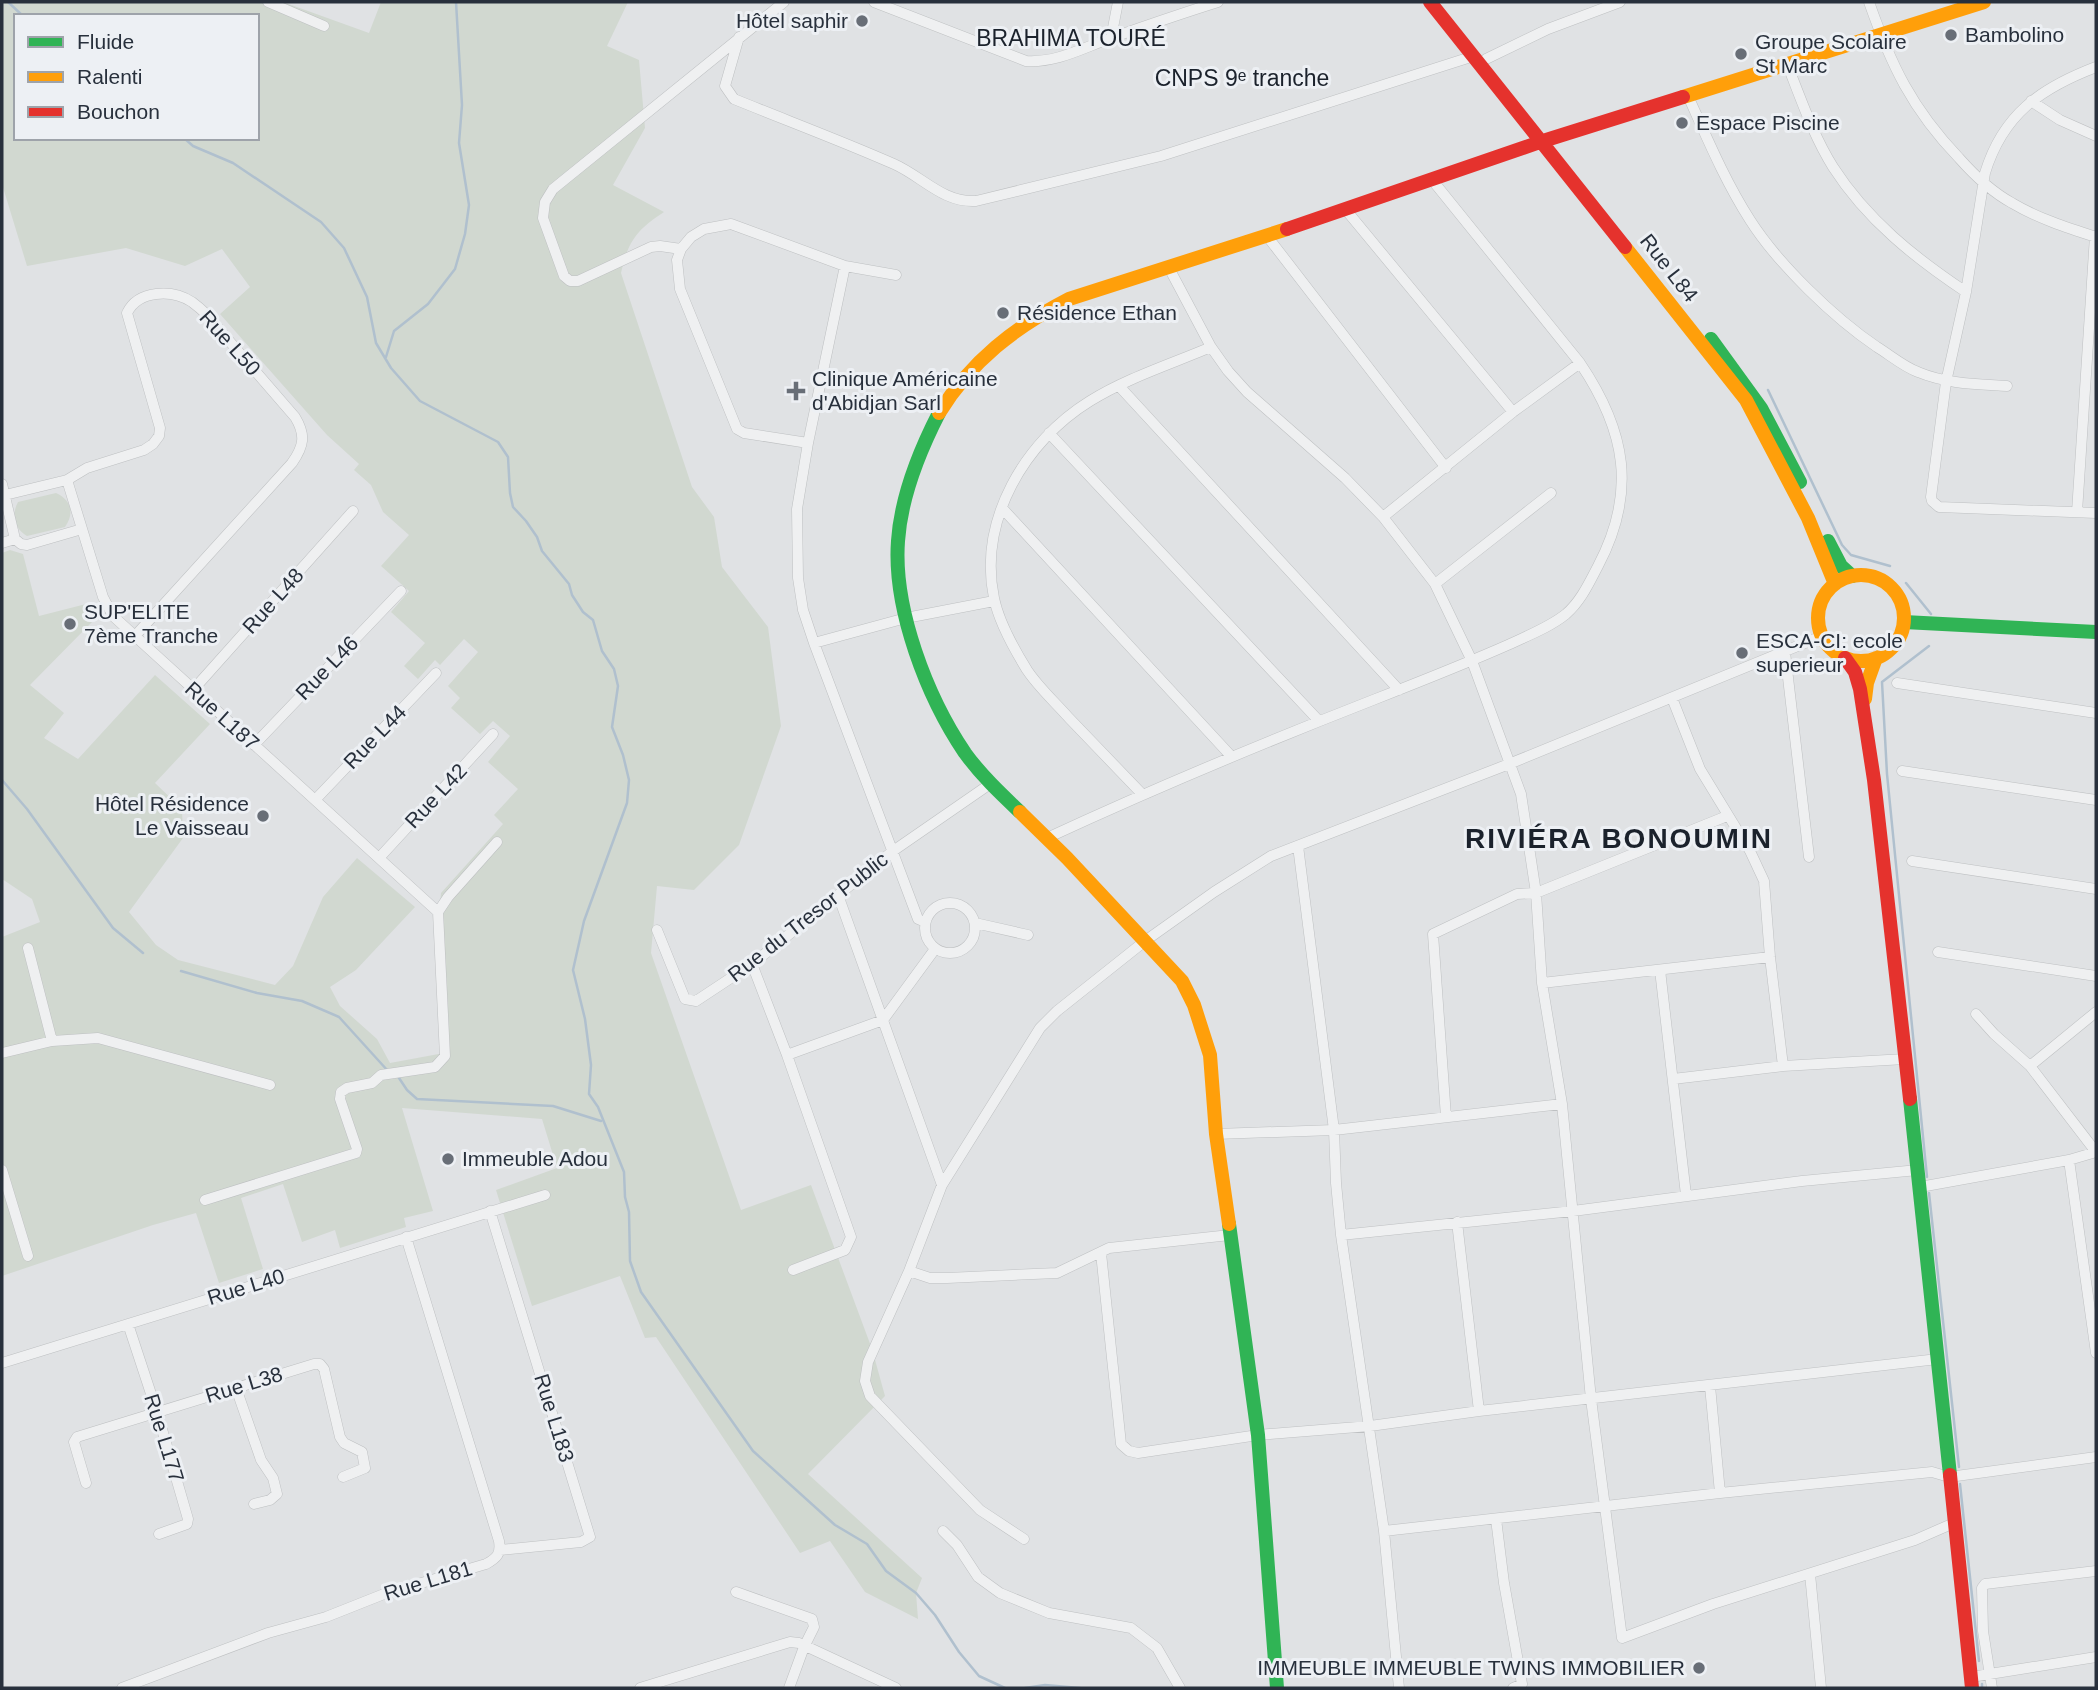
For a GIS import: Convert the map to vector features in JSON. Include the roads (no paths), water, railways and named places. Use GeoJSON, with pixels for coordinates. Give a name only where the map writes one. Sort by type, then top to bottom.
{"type":"FeatureCollection","features":[{"type":"Feature","properties":{"kind":"street"},"geometry":{"type":"LineString","coordinates":[[268,2],[324,26]]}},
{"type":"Feature","properties":{"kind":"street"},"geometry":{"type":"LineString","coordinates":[[681,249],[652,247],[578,281],[570,281],[564,276],[543,218],[545,202],[553,189],[784,2]]}},
{"type":"Feature","properties":{"kind":"street"},"geometry":{"type":"LineString","coordinates":[[874,2],[1026,61],[1038,62],[1063,58],[1111,38],[1218,2]]}},
{"type":"Feature","properties":{"kind":"street"},"geometry":{"type":"LineString","coordinates":[[1111,38],[1118,2]]}},
{"type":"Feature","properties":{"kind":"street","name":"Rue L84"},"geometry":{"type":"LineString","coordinates":[[1430,2],[1480,57],[1748,387],[1779,436],[1837,560],[1852,576]]}},
{"type":"Feature","properties":{"kind":"street","name":"Rue L84"},"geometry":{"type":"LineString","coordinates":[[1442,2],[1480,57]]}},
{"type":"Feature","properties":{"kind":"street"},"geometry":{"type":"LineString","coordinates":[[739,37],[725,86],[734,99],[896,165],[952,200],[966,202],[1161,156],[1480,57],[1620,2]]}},
{"type":"Feature","properties":{"kind":"street"},"geometry":{"type":"LineString","coordinates":[[1869,2],[1880,35],[1907,93],[1944,143],[2010,203],[2048,220],[2096,236],[2077,512]]}},
{"type":"Feature","properties":{"kind":"street"},"geometry":{"type":"LineString","coordinates":[[1277,1688],[1258,1435],[1216,1134],[1210,1055],[1194,1005],[1182,981],[1047,838],[990,784],[972,763],[945,721],[923,670],[906,618],[901,582],[898,541],[918,455],[932,422],[955,388],[981,358],[1038,313],[1069,299],[1433,181],[1546,140],[1984,2]]}},
{"type":"Feature","properties":{"kind":"street"},"geometry":{"type":"LineString","coordinates":[[1787,64],[1818,139],[1834,168],[1865,209],[1919,261],[1966,292]]}},
{"type":"Feature","properties":{"kind":"street"},"geometry":{"type":"LineString","coordinates":[[2096,67],[2062,82],[2031,101],[2004,130],[1990,156],[1966,292],[1946,382],[1931,497],[1934,505],[1945,508],[2096,513]]}},
{"type":"Feature","properties":{"kind":"street"},"geometry":{"type":"LineString","coordinates":[[1688,96],[1728,183],[1751,221],[1769,246],[1826,307],[1862,336],[1915,372],[1946,382],[2007,386]]}},
{"type":"Feature","properties":{"kind":"street"},"geometry":{"type":"LineString","coordinates":[[2031,101],[2060,121],[2096,136]]}},
{"type":"Feature","properties":{"kind":"street","name":"Rue L84"},"geometry":{"type":"LineString","coordinates":[[1546,140],[1746,400],[1808,518],[1835,584]]}},
{"type":"Feature","properties":{"kind":"street"},"geometry":{"type":"LineString","coordinates":[[1047,838],[1231,755],[1472,661],[1546,627],[1567,613],[1584,592],[1610,544],[1619,516],[1622,481],[1620,448],[1612,420],[1599,390],[1580,363],[1433,181]]}},
{"type":"Feature","properties":{"kind":"street"},"geometry":{"type":"LineString","coordinates":[[1346,210],[1513,412]]}},
{"type":"Feature","properties":{"kind":"street"},"geometry":{"type":"LineString","coordinates":[[808,443],[744,433],[737,429],[680,289],[677,260],[681,249],[691,237],[704,229],[731,224],[845,266],[896,275]]}},
{"type":"Feature","properties":{"kind":"street"},"geometry":{"type":"LineString","coordinates":[[1267,236],[1446,468]]}},
{"type":"Feature","properties":{"kind":"street"},"geometry":{"type":"LineString","coordinates":[[845,266],[797,509],[798,578],[803,610],[814,643],[918,919],[925,922]]}},
{"type":"Feature","properties":{"kind":"street"},"geometry":{"type":"LineString","coordinates":[[1169,268],[1211,347],[1247,392],[1345,478],[1383,517],[1434,584],[1472,661],[1521,794],[1536,893],[1542,983],[1562,1104],[1591,1399],[1622,1638],[1713,1604],[1915,1540],[1954,1523]]}},
{"type":"Feature","properties":{"kind":"street","name":"Rue L50"},"geometry":{"type":"LineString","coordinates":[[5,495],[67,480],[87,468],[144,450],[153,444],[159,436],[160,428],[127,313],[138,298],[147,295],[180,296],[205,313],[295,417],[302,429],[304,440],[292,463],[134,636]]}},
{"type":"Feature","properties":{"kind":"street"},"geometry":{"type":"LineString","coordinates":[[1142,794],[1043,690],[1028,671],[1003,626],[994,601],[991,582],[997,526],[1016,473],[1049,433],[1090,401],[1211,347]]}},
{"type":"Feature","properties":{"kind":"street"},"geometry":{"type":"LineString","coordinates":[[1383,517],[1513,412],[1580,363]]}},
{"type":"Feature","properties":{"kind":"street"},"geometry":{"type":"LineString","coordinates":[[1119,386],[1399,690]]}},
{"type":"Feature","properties":{"kind":"street"},"geometry":{"type":"LineString","coordinates":[[1049,433],[1320,721]]}},
{"type":"Feature","properties":{"kind":"street","name":"Rue L187"},"geometry":{"type":"LineString","coordinates":[[67,480],[107,608],[121,626],[438,912]]}},
{"type":"Feature","properties":{"kind":"street"},"geometry":{"type":"LineString","coordinates":[[2,484],[15,538],[21,544],[27,545],[82,529]]}},
{"type":"Feature","properties":{"kind":"street"},"geometry":{"type":"LineString","coordinates":[[1434,584],[1551,493]]}},
{"type":"Feature","properties":{"kind":"street"},"geometry":{"type":"LineString","coordinates":[[1002,508],[1231,755]]}},
{"type":"Feature","properties":{"kind":"street","name":"Rue L48"},"geometry":{"type":"LineString","coordinates":[[193,690],[354,511]]}},
{"type":"Feature","properties":{"kind":"street"},"geometry":{"type":"LineString","coordinates":[[2,543],[15,538]]}},
{"type":"Feature","properties":{"kind":"street"},"geometry":{"type":"LineString","coordinates":[[1852,576],[1879,579],[1890,586],[1903,609],[1904,622],[1900,638],[1890,650],[1876,658],[1860,661],[1845,658],[1831,649],[1822,636],[1818,622],[1819,608],[1825,595],[1835,584],[1852,576]]}},
{"type":"Feature","properties":{"kind":"street","name":"Rue L46"},"geometry":{"type":"LineString","coordinates":[[254,745],[401,591]]}},
{"type":"Feature","properties":{"kind":"street"},"geometry":{"type":"LineString","coordinates":[[814,643],[906,618],[994,601]]}},
{"type":"Feature","properties":{"kind":"street"},"geometry":{"type":"LineString","coordinates":[[1904,622],[2096,632]]}},
{"type":"Feature","properties":{"kind":"street"},"geometry":{"type":"LineString","coordinates":[[1024,1539],[980,1510],[870,1396],[865,1381],[868,1362],[909,1271],[942,1185],[1040,1028],[1057,1011],[1145,940],[1271,856],[1509,764],[1822,636]]}},
{"type":"Feature","properties":{"kind":"street"},"geometry":{"type":"LineString","coordinates":[[1785,652],[1809,857]]}},
{"type":"Feature","properties":{"kind":"street"},"geometry":{"type":"LineString","coordinates":[[1845,658],[1855,673],[1866,718],[1920,1186],[1971,1683],[1991,1674],[2096,1657]]}},
{"type":"Feature","properties":{"kind":"street"},"geometry":{"type":"LineString","coordinates":[[1866,718],[1867,683],[1876,658]]}},
{"type":"Feature","properties":{"kind":"street","name":"Rue L44"},"geometry":{"type":"LineString","coordinates":[[314,800],[436,673]]}},
{"type":"Feature","properties":{"kind":"street"},"geometry":{"type":"LineString","coordinates":[[1898,683],[2096,713]]}},
{"type":"Feature","properties":{"kind":"street"},"geometry":{"type":"LineString","coordinates":[[1672,698],[1700,769],[1750,851],[1764,881],[1783,1066]]}},
{"type":"Feature","properties":{"kind":"street","name":"Rue L42"},"geometry":{"type":"LineString","coordinates":[[379,859],[493,734]]}},
{"type":"Feature","properties":{"kind":"street"},"geometry":{"type":"LineString","coordinates":[[1902,771],[2096,800]]}},
{"type":"Feature","properties":{"kind":"street","name":"Rue du Tresor Public"},"geometry":{"type":"LineString","coordinates":[[657,930],[685,999],[696,1001],[752,964],[892,851],[990,784]]}},
{"type":"Feature","properties":{"kind":"street"},"geometry":{"type":"LineString","coordinates":[[1446,1117],[1433,934],[1517,894],[1536,893],[1727,816]]}},
{"type":"Feature","properties":{"kind":"street"},"geometry":{"type":"LineString","coordinates":[[205,1200],[356,1153],[358,1149],[340,1098],[341,1091],[372,1083],[381,1074],[435,1067],[442,1061],[445,1056],[438,912],[497,842]]}},
{"type":"Feature","properties":{"kind":"street"},"geometry":{"type":"LineString","coordinates":[[1298,846],[1334,1130],[1342,1235],[1384,1531],[1399,1688]]}},
{"type":"Feature","properties":{"kind":"street"},"geometry":{"type":"LineString","coordinates":[[1912,861],[2096,888]]}},
{"type":"Feature","properties":{"kind":"street"},"geometry":{"type":"LineString","coordinates":[[838,895],[942,1185]]}},
{"type":"Feature","properties":{"kind":"street"},"geometry":{"type":"LineString","coordinates":[[951,902],[967,909],[975,923],[976,932],[967,947],[951,954],[935,949],[926,937],[925,922],[935,908],[951,902]]}},
{"type":"Feature","properties":{"kind":"street"},"geometry":{"type":"LineString","coordinates":[[975,923],[1028,934]]}},
{"type":"Feature","properties":{"kind":"street"},"geometry":{"type":"LineString","coordinates":[[28,947],[52,1041]]}},
{"type":"Feature","properties":{"kind":"street"},"geometry":{"type":"LineString","coordinates":[[788,1055],[883,1020],[935,949]]}},
{"type":"Feature","properties":{"kind":"street"},"geometry":{"type":"LineString","coordinates":[[1938,952],[2096,976]]}},
{"type":"Feature","properties":{"kind":"street"},"geometry":{"type":"LineString","coordinates":[[1542,983],[1770,957]]}},
{"type":"Feature","properties":{"kind":"street"},"geometry":{"type":"LineString","coordinates":[[752,964],[788,1055],[851,1237],[845,1250],[793,1270]]}},
{"type":"Feature","properties":{"kind":"street"},"geometry":{"type":"LineString","coordinates":[[1660,970],[1686,1195]]}},
{"type":"Feature","properties":{"kind":"street"},"geometry":{"type":"LineString","coordinates":[[2030,1066],[2096,1012]]}},
{"type":"Feature","properties":{"kind":"street"},"geometry":{"type":"LineString","coordinates":[[1920,1186],[2069,1160],[2096,1152],[2030,1066],[1976,1014]]}},
{"type":"Feature","properties":{"kind":"street"},"geometry":{"type":"LineString","coordinates":[[2,1053],[52,1041],[98,1038],[270,1085]]}},
{"type":"Feature","properties":{"kind":"street"},"geometry":{"type":"LineString","coordinates":[[1673,1079],[1783,1066],[1905,1059]]}},
{"type":"Feature","properties":{"kind":"street"},"geometry":{"type":"LineString","coordinates":[[1216,1134],[1334,1130],[1562,1104]]}},
{"type":"Feature","properties":{"kind":"street"},"geometry":{"type":"LineString","coordinates":[[2069,1160],[2096,1353]]}},
{"type":"Feature","properties":{"kind":"street"},"geometry":{"type":"LineString","coordinates":[[2,1170],[28,1256]]}},
{"type":"Feature","properties":{"kind":"street"},"geometry":{"type":"LineString","coordinates":[[1342,1235],[1917,1170]]}},
{"type":"Feature","properties":{"kind":"street","name":"Rue L40"},"geometry":{"type":"LineString","coordinates":[[2,1363],[545,1195]]}},
{"type":"Feature","properties":{"kind":"street","name":"Rue L183"},"geometry":{"type":"LineString","coordinates":[[491,1211],[590,1537],[581,1542],[500,1550]]}},
{"type":"Feature","properties":{"kind":"street"},"geometry":{"type":"LineString","coordinates":[[1457,1222],[1479,1411]]}},
{"type":"Feature","properties":{"kind":"street"},"geometry":{"type":"LineString","coordinates":[[909,1271],[930,1278],[1057,1273],[1110,1248],[1230,1235]]}},
{"type":"Feature","properties":{"kind":"street"},"geometry":{"type":"LineString","coordinates":[[406,1237],[500,1550]]}},
{"type":"Feature","properties":{"kind":"street"},"geometry":{"type":"LineString","coordinates":[[1101,1252],[1121,1444],[1129,1451],[1138,1453],[1258,1435],[1370,1426],[1479,1411],[1938,1359]]}},
{"type":"Feature","properties":{"kind":"street","name":"Rue L177"},"geometry":{"type":"LineString","coordinates":[[128,1324],[188,1519],[187,1524],[159,1534]]}},
{"type":"Feature","properties":{"kind":"street","name":"Rue L38"},"geometry":{"type":"LineString","coordinates":[[86,1483],[74,1442],[77,1437],[314,1364],[320,1364],[324,1369],[340,1437],[344,1443],[362,1452],[366,1463],[360,1472],[343,1477]]}},
{"type":"Feature","properties":{"kind":"street"},"geometry":{"type":"LineString","coordinates":[[1710,1386],[1720,1493]]}},
{"type":"Feature","properties":{"kind":"street"},"geometry":{"type":"LineString","coordinates":[[236,1388],[261,1460],[273,1478],[277,1494],[270,1500],[254,1504]]}},
{"type":"Feature","properties":{"kind":"street"},"geometry":{"type":"LineString","coordinates":[[1384,1531],[1932,1472],[1949,1477],[2096,1457]]}},
{"type":"Feature","properties":{"kind":"street"},"geometry":{"type":"LineString","coordinates":[[1496,1518],[1504,1583],[1522,1684],[1513,1688]]}},
{"type":"Feature","properties":{"kind":"street"},"geometry":{"type":"LineString","coordinates":[[943,1531],[966,1557],[978,1577],[1000,1592],[1049,1613],[1131,1628],[1157,1648],[1180,1688]]}},
{"type":"Feature","properties":{"kind":"street","name":"Rue L181"},"geometry":{"type":"LineString","coordinates":[[122,1688],[268,1633],[326,1617],[372,1598],[486,1564],[496,1558],[500,1550]]}},
{"type":"Feature","properties":{"kind":"street"},"geometry":{"type":"LineString","coordinates":[[1992,1688],[1983,1631],[1984,1584],[2096,1571]]}},
{"type":"Feature","properties":{"kind":"street"},"geometry":{"type":"LineString","coordinates":[[1810,1574],[1821,1688]]}},
{"type":"Feature","properties":{"kind":"street"},"geometry":{"type":"LineString","coordinates":[[736,1592],[813,1619],[814,1627],[789,1688]]}},
{"type":"Feature","properties":{"kind":"street"},"geometry":{"type":"LineString","coordinates":[[640,1688],[782,1644],[799,1643],[896,1688]]}},
{"type":"Feature","properties":{"kind":"waterway"},"geometry":{"type":"LineString","coordinates":[[8,2],[21,14]]}},
{"type":"Feature","properties":{"kind":"waterway"},"geometry":{"type":"LineString","coordinates":[[386,357],[394,331],[428,304],[455,269],[465,234],[469,205],[459,143],[462,105],[456,2]]}},
{"type":"Feature","properties":{"kind":"waterway"},"geometry":{"type":"LineString","coordinates":[[186,140],[193,146],[233,163],[321,222],[344,248],[367,297],[376,343],[391,368],[420,401],[498,442],[508,457],[513,507],[537,537],[542,551],[569,584],[572,595],[583,612],[593,620],[602,651],[614,669],[618,686],[612,727],[629,780],[627,803],[584,921],[573,970],[585,1019],[591,1065],[589,1094],[598,1107],[624,1172],[625,1197],[629,1212],[630,1261],[641,1292],[753,1451],[835,1525],[867,1544],[886,1571],[916,1593],[935,1615],[959,1652],[979,1676],[1005,1688]]}},
{"type":"Feature","properties":{"kind":"waterway"},"geometry":{"type":"LineString","coordinates":[[1768,390],[1842,545],[1851,555],[1890,566]]}},
{"type":"Feature","properties":{"kind":"waterway"},"geometry":{"type":"LineString","coordinates":[[1906,583],[1931,614]]}},
{"type":"Feature","properties":{"kind":"waterway"},"geometry":{"type":"LineString","coordinates":[[1927,1177],[1887,774],[1882,682],[1929,646]]}},
{"type":"Feature","properties":{"kind":"waterway"},"geometry":{"type":"LineString","coordinates":[[2,780],[27,809],[113,928],[143,953]]}},
{"type":"Feature","properties":{"kind":"waterway"},"geometry":{"type":"LineString","coordinates":[[181,971],[257,993],[302,1001],[339,1017],[388,1071]]}},
{"type":"Feature","properties":{"kind":"waterway"},"geometry":{"type":"LineString","coordinates":[[397,1075],[417,1099],[553,1106],[601,1121]]}},
{"type":"Feature","properties":{"kind":"waterway"},"geometry":{"type":"LineString","coordinates":[[1929,1193],[1959,1467]]}},
{"type":"Feature","properties":{"kind":"waterway"},"geometry":{"type":"LineString","coordinates":[[1960,1484],[1979,1661]]}},
{"type":"Feature","properties":{"kind":"waterway"},"geometry":{"type":"LineString","coordinates":[[1025,1688],[1045,1685],[1080,1688]]}},
{"type":"Feature","properties":{"kind":"place","name":"Hôtel saphir"},"geometry":{"type":"Point","coordinates":[862,21]}},
{"type":"Feature","properties":{"kind":"place","name":"Bambolino"},"geometry":{"type":"Point","coordinates":[1951,35]}},
{"type":"Feature","properties":{"kind":"place","name":"Groupe Scolaire St Marc"},"geometry":{"type":"Point","coordinates":[1741,54]}},
{"type":"Feature","properties":{"kind":"place","name":"Espace Piscine"},"geometry":{"type":"Point","coordinates":[1682,123]}},
{"type":"Feature","properties":{"kind":"place","name":"Résidence Ethan"},"geometry":{"type":"Point","coordinates":[1003,313]}},
{"type":"Feature","properties":{"kind":"place","name":"Clinique Américaine d'Abidjan Sarl"},"geometry":{"type":"Point","coordinates":[796,391]}},
{"type":"Feature","properties":{"kind":"place","name":"SUP'ELITE 7ème Tranche"},"geometry":{"type":"Point","coordinates":[70,624]}},
{"type":"Feature","properties":{"kind":"place","name":"ESCA-CI: ecole superieur"},"geometry":{"type":"Point","coordinates":[1742,653]}},
{"type":"Feature","properties":{"kind":"place","name":"Hôtel Résidence Le Vaisseau"},"geometry":{"type":"Point","coordinates":[263,816]}},
{"type":"Feature","properties":{"kind":"place","name":"Immeuble Adou"},"geometry":{"type":"Point","coordinates":[448,1159]}},
{"type":"Feature","properties":{"kind":"place","name":"IMMEUBLE IMMEUBLE TWINS IMMOBILIER"},"geometry":{"type":"Point","coordinates":[1699,1668]}},
{"type":"Feature","properties":{"kind":"district","name":"BRAHIMA TOURÉ"},"geometry":{"type":"Point","coordinates":[1071,38]}},
{"type":"Feature","properties":{"kind":"district","name":"CNPS 9ᵉ tranche"},"geometry":{"type":"Point","coordinates":[1242,78]}},
{"type":"Feature","properties":{"kind":"district","name":"RIVIÉRA BONOUMIN"},"geometry":{"type":"Point","coordinates":[1619,838]}}]}
